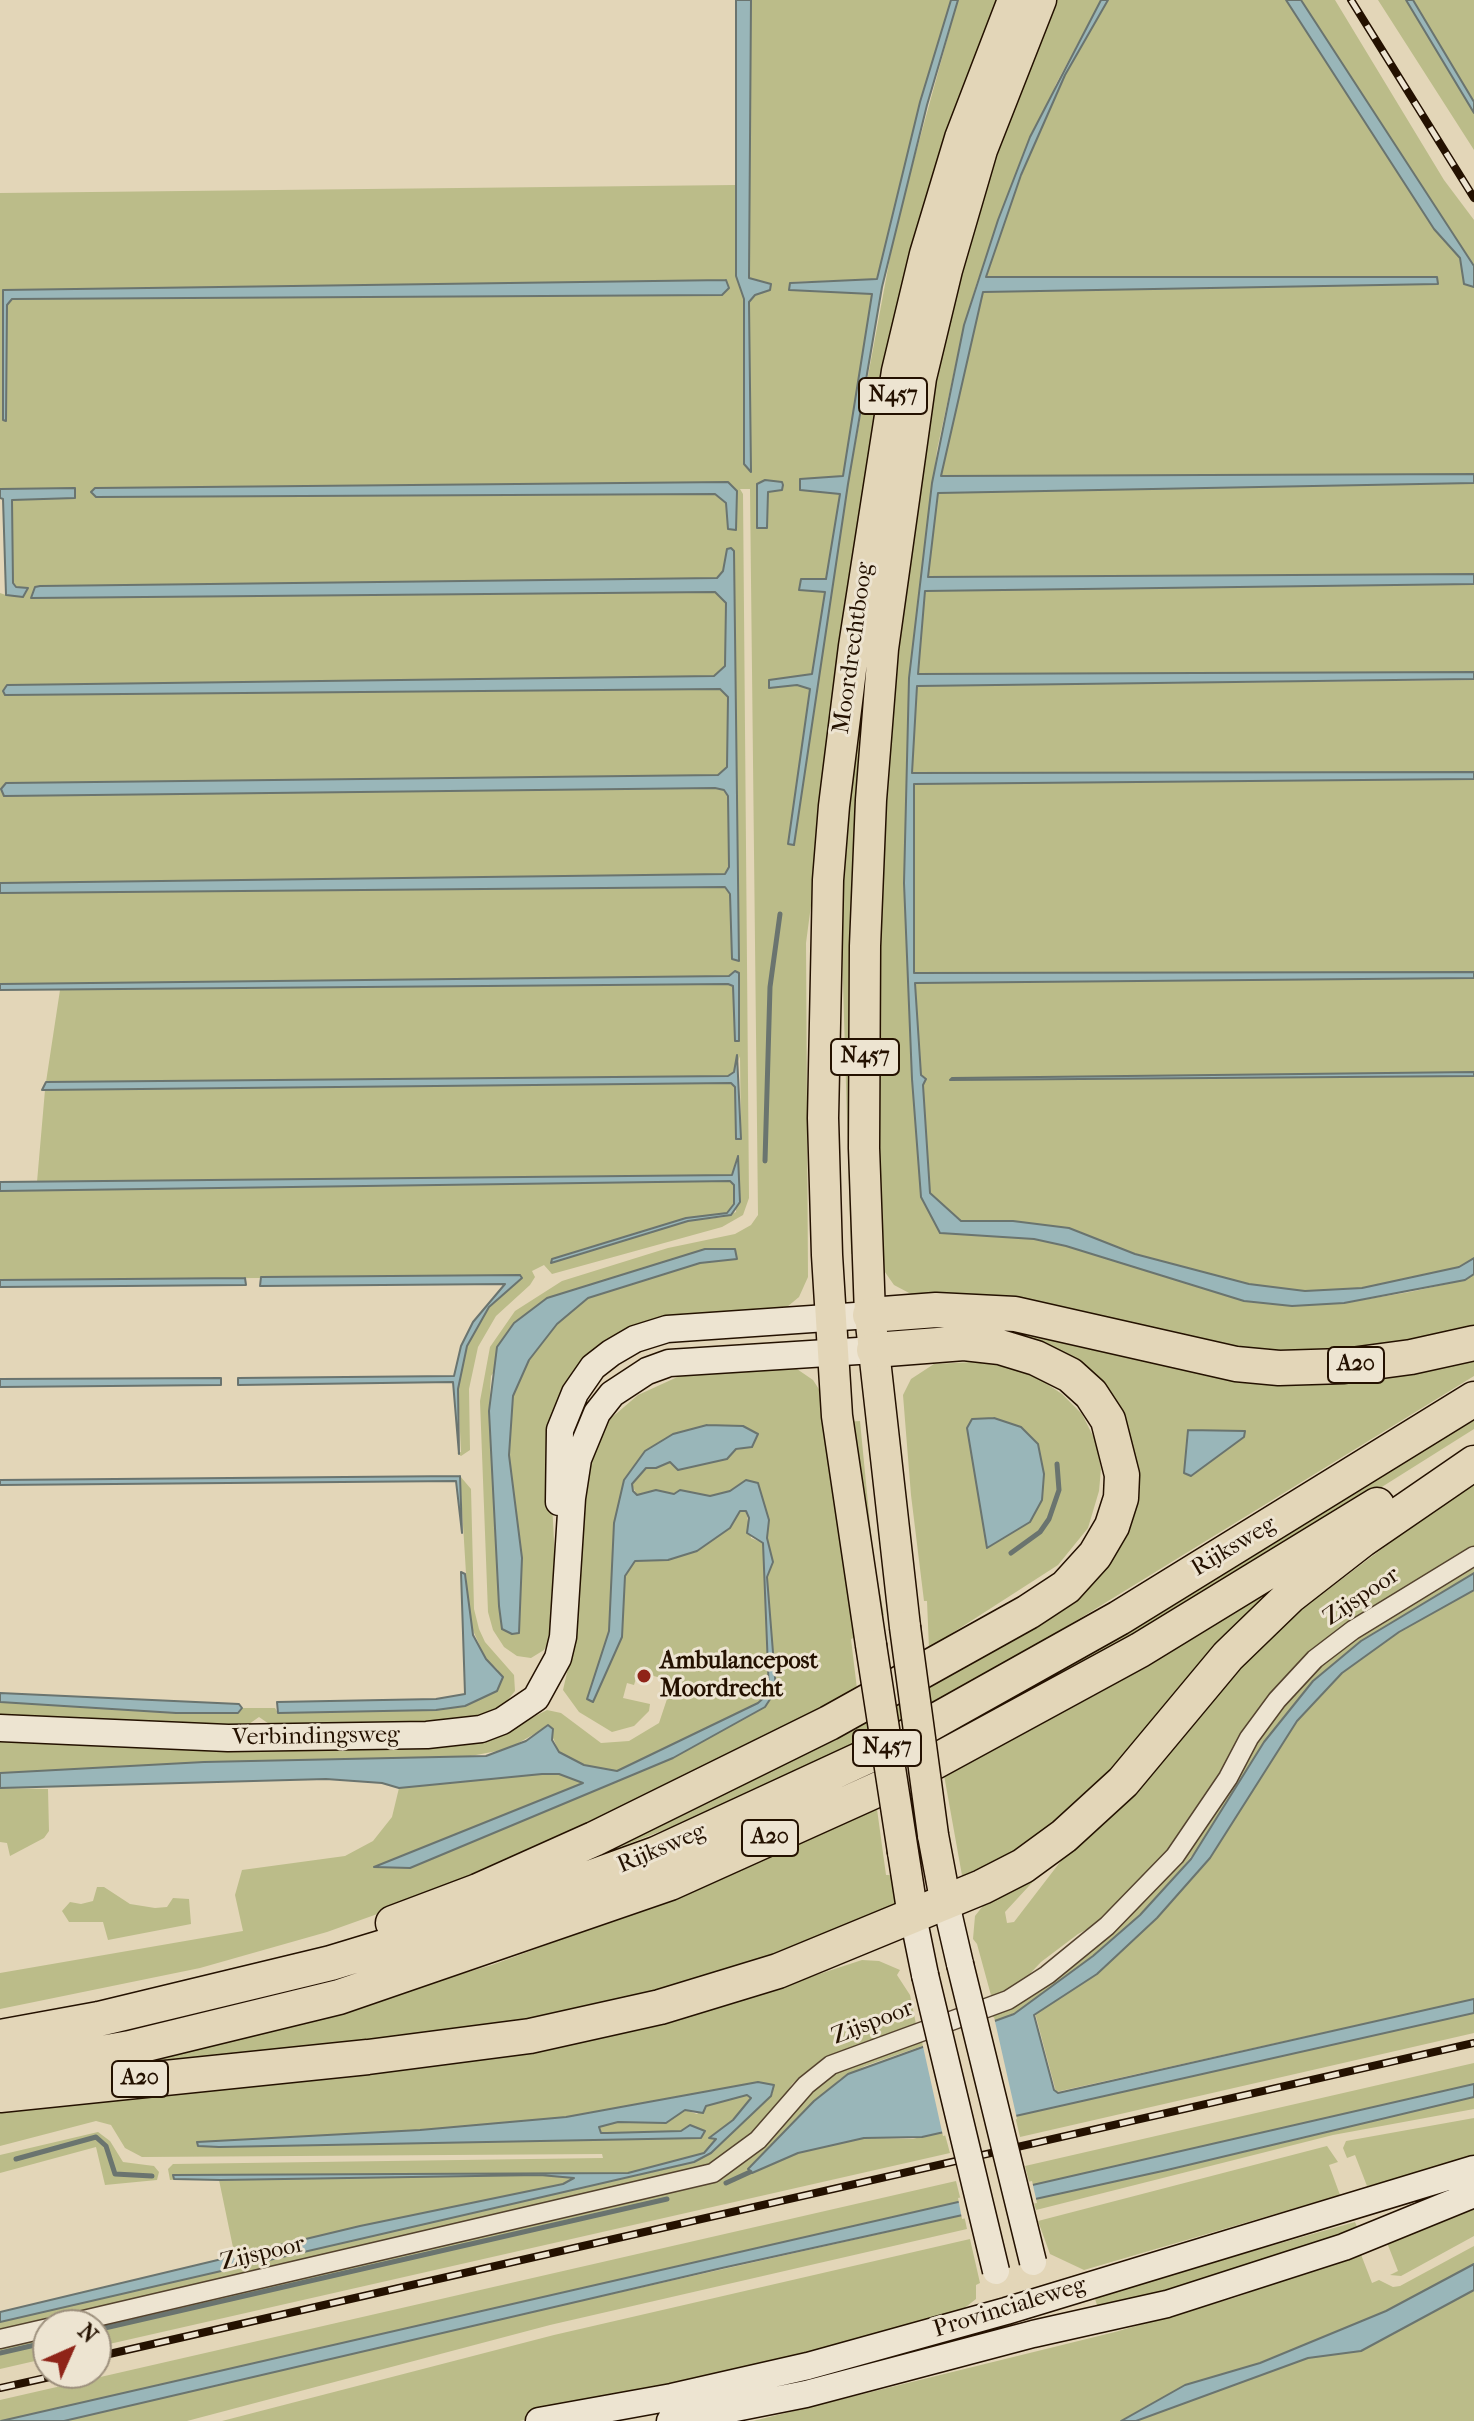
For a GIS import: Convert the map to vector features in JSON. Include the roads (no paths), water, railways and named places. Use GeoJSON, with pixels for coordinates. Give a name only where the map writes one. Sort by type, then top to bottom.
{"type":"FeatureCollection","features":[{"type":"Feature","properties":{"kind":"highway","name":"A20"},"geometry":{"type":"LineString","coordinates":[[870,1315],[936,1310],[1015,1314],[1236,1364],[1279,1368],[1384,1361],[1474,1343]]}},
{"type":"Feature","properties":{"kind":"highway","name":"A20"},"geometry":{"type":"LineString","coordinates":[[196,1997],[220,1978],[397,1922],[594,1839],[829,1723],[1002,1627],[1066,1587],[1095,1555],[1112,1526],[1121,1498],[1118,1447],[1108,1420],[1091,1394],[1059,1369],[1000,1347],[964,1343],[874,1350]]}},
{"type":"Feature","properties":{"kind":"highway","name":"Rijksweg"},"geometry":{"type":"LineString","coordinates":[[0,2037],[196,1997],[331,1963],[536,1898],[656,1854],[896,1743],[1119,1618],[1474,1399]]}},
{"type":"Feature","properties":{"kind":"highway","name":"Rijksweg"},"geometry":{"type":"LineString","coordinates":[[0,2071],[130,2048],[339,1997],[670,1883],[940,1759],[1140,1650],[1474,1445]]}},
{"type":"Feature","properties":{"kind":"highway"},"geometry":{"type":"LineString","coordinates":[[913,1916],[1023,1866],[1064,1836],[1123,1782],[1228,1656],[1290,1596],[1362,1540],[1474,1463]]}},
{"type":"Feature","properties":{"kind":"highway","name":"A20"},"geometry":{"type":"LineString","coordinates":[[0,2095],[368,2057],[530,2036],[660,2007],[778,1971],[913,1916]]}},
{"type":"Feature","properties":{"kind":"main road","name":"Moordrechtboog"},"geometry":{"type":"LineString","coordinates":[[830,1317],[823,1118],[828,880],[854,646],[897,371],[925,254],[960,138],[1013,0]]}},
{"type":"Feature","properties":{"kind":"main road","name":"Moordrechtboog"},"geometry":{"type":"LineString","coordinates":[[870,1315],[864,1148],[866,932],[871,800],[897,532],[921,378],[947,270],[982,150],[1041,0]]}},
{"type":"Feature","properties":{"kind":"main road","name":"N457"},"geometry":{"type":"LineString","coordinates":[[870,1315],[905,1627],[933,1835],[945,1899]]}},
{"type":"Feature","properties":{"kind":"main road","name":"N457"},"geometry":{"type":"LineString","coordinates":[[830,1317],[837,1416],[913,1916]]}},
{"type":"Feature","properties":{"kind":"street","name":"Verbindingsweg"},"geometry":{"type":"LineString","coordinates":[[565,1617],[558,1479],[560,1430],[575,1393],[593,1367],[635,1339],[667,1329],[870,1315]]}},
{"type":"Feature","properties":{"kind":"street","name":"Verbindingsweg"},"geometry":{"type":"LineString","coordinates":[[0,1728],[228,1738],[427,1735],[481,1729],[522,1710],[543,1688],[558,1658],[565,1617],[572,1498],[578,1459],[597,1413],[612,1394],[647,1371],[669,1363],[874,1350]]}},
{"type":"Feature","properties":{"kind":"street","name":"Zijspoor"},"geometry":{"type":"LineString","coordinates":[[112,2313],[713,2173],[758,2140],[806,2085],[831,2065],[1008,2000],[1047,1975],[1107,1926],[1175,1856],[1228,1778],[1249,1738],[1277,1700],[1315,1659],[1388,1607],[1474,1556]]}},
{"type":"Feature","properties":{"kind":"street","name":"N457"},"geometry":{"type":"LineString","coordinates":[[945,1899],[1044,2297]]}},
{"type":"Feature","properties":{"kind":"street","name":"N457"},"geometry":{"type":"LineString","coordinates":[[913,1916],[1006,2311]]}},
{"type":"Feature","properties":{"kind":"street","name":"Provincialeweg"},"geometry":{"type":"LineString","coordinates":[[539,2421],[745,2382],[1006,2311],[1474,2169]]}},
{"type":"Feature","properties":{"kind":"street","name":"Provincialeweg"},"geometry":{"type":"LineString","coordinates":[[670,2421],[806,2394],[1033,2334],[1182,2300],[1344,2247],[1474,2194]]}},
{"type":"Feature","properties":{"kind":"street"},"geometry":{"type":"LineString","coordinates":[[1006,2311],[1033,2334],[1044,2297]]}},
{"type":"Feature","properties":{"kind":"street"},"geometry":{"type":"LineString","coordinates":[[0,2339],[32,2332]]}},
{"type":"Feature","properties":{"kind":"water"},"geometry":{"type":"Polygon","coordinates":[[[736,0],[751,0],[749,278],[771,284],[770,290],[755,295],[749,302],[751,472],[744,464],[744,299],[736,276],[736,0]]]}},
{"type":"Feature","properties":{"kind":"water"},"geometry":{"type":"Polygon","coordinates":[[[951,0],[958,0],[927,105],[882,287],[848,484],[794,845],[788,844],[810,689],[797,685],[769,688],[769,680],[812,674],[825,592],[799,590],[801,579],[826,579],[840,494],[800,490],[800,479],[843,476],[872,294],[789,290],[790,283],[877,279],[920,102],[951,0]]]}},
{"type":"Feature","properties":{"kind":"water"},"geometry":{"type":"Polygon","coordinates":[[[1101,0],[1108,0],[1065,75],[1021,175],[986,277],[1437,277],[1438,284],[983,292],[941,476],[1474,474],[1474,483],[938,493],[928,577],[1474,574],[1474,584],[925,591],[918,674],[1474,672],[1474,679],[917,686],[912,773],[1474,772],[1474,779],[914,784],[914,973],[1474,972],[1474,978],[915,983],[921,1075],[926,1079],[923,1085],[930,1193],[961,1221],[1013,1221],[1069,1228],[1135,1254],[1249,1284],[1305,1291],[1362,1288],[1459,1267],[1474,1258],[1474,1274],[1465,1280],[1344,1303],[1292,1306],[1244,1301],[1066,1246],[1034,1239],[940,1233],[921,1197],[912,1079],[904,883],[909,678],[932,483],[964,325],[998,220],[1030,137],[1101,0]]]}},
{"type":"Feature","properties":{"kind":"water"},"geometry":{"type":"Polygon","coordinates":[[[1286,0],[1301,0],[1474,266],[1474,287],[1464,284],[1460,258],[1434,229],[1286,0]]]}},
{"type":"Feature","properties":{"kind":"water"},"geometry":{"type":"Polygon","coordinates":[[[1406,0],[1413,0],[1474,102],[1474,113],[1406,0]]]}},
{"type":"Feature","properties":{"kind":"water"},"geometry":{"type":"Polygon","coordinates":[[[726,280],[729,288],[722,295],[12,299],[7,305],[6,421],[3,420],[3,290],[726,280]]]}},
{"type":"Feature","properties":{"kind":"water"},"geometry":{"type":"Polygon","coordinates":[[[765,480],[782,482],[783,485],[782,490],[768,492],[767,528],[757,528],[757,484],[765,480]]]}},
{"type":"Feature","properties":{"kind":"water"},"geometry":{"type":"Polygon","coordinates":[[[728,482],[737,491],[736,530],[728,529],[726,503],[715,494],[96,497],[91,492],[95,488],[728,482]]]}},
{"type":"Feature","properties":{"kind":"water"},"geometry":{"type":"Polygon","coordinates":[[[75,488],[75,498],[12,500],[13,583],[16,587],[28,588],[23,597],[6,595],[3,499],[0,498],[0,489],[75,488]]]}},
{"type":"Feature","properties":{"kind":"water"},"geometry":{"type":"Polygon","coordinates":[[[727,549],[734,551],[739,961],[732,959],[730,894],[725,887],[0,893],[0,883],[725,874],[729,867],[728,796],[724,790],[715,788],[4,796],[1,789],[6,783],[718,775],[727,767],[728,697],[720,689],[5,695],[3,691],[7,685],[714,676],[725,666],[726,603],[715,592],[31,598],[35,587],[40,586],[717,578],[723,571],[727,549]]]}},
{"type":"Feature","properties":{"kind":"water"},"geometry":{"type":"Polygon","coordinates":[[[735,971],[739,973],[739,1041],[735,1041],[733,986],[728,984],[0,990],[0,984],[729,976],[735,971]]]}},
{"type":"Feature","properties":{"kind":"water"},"geometry":{"type":"Polygon","coordinates":[[[737,1055],[741,1139],[736,1139],[735,1087],[731,1083],[42,1090],[46,1082],[728,1076],[734,1072],[737,1055]]]}},
{"type":"Feature","properties":{"kind":"water"},"geometry":{"type":"Polygon","coordinates":[[[1474,1072],[1474,1076],[950,1080],[952,1078],[1474,1072]]]}},
{"type":"Feature","properties":{"kind":"water"},"geometry":{"type":"Polygon","coordinates":[[[738,1156],[740,1202],[731,1215],[688,1221],[551,1263],[552,1259],[686,1218],[727,1213],[734,1204],[734,1185],[730,1181],[0,1191],[0,1182],[732,1175],[738,1156]]]}},
{"type":"Feature","properties":{"kind":"water"},"geometry":{"type":"Polygon","coordinates":[[[705,1249],[735,1249],[737,1259],[700,1263],[588,1298],[557,1324],[529,1360],[513,1396],[509,1455],[522,1558],[519,1633],[512,1634],[502,1629],[489,1411],[497,1347],[514,1323],[547,1298],[705,1249]]]}},
{"type":"Feature","properties":{"kind":"water"},"geometry":{"type":"Polygon","coordinates":[[[520,1275],[522,1278],[489,1307],[467,1346],[458,1389],[459,1454],[453,1382],[238,1385],[238,1378],[454,1376],[461,1346],[473,1322],[505,1284],[260,1286],[261,1277],[520,1275]]]}},
{"type":"Feature","properties":{"kind":"water"},"geometry":{"type":"Polygon","coordinates":[[[245,1278],[246,1285],[0,1287],[0,1280],[245,1278]]]}},
{"type":"Feature","properties":{"kind":"water"},"geometry":{"type":"Polygon","coordinates":[[[221,1378],[221,1385],[0,1387],[0,1379],[221,1378]]]}},
{"type":"Feature","properties":{"kind":"water"},"geometry":{"type":"Polygon","coordinates":[[[994,1418],[1021,1427],[1038,1444],[1044,1474],[1042,1500],[1030,1522],[987,1548],[967,1428],[972,1419],[994,1418]]]}},
{"type":"Feature","properties":{"kind":"water"},"geometry":{"type":"Polygon","coordinates":[[[707,1425],[743,1426],[758,1434],[752,1447],[736,1449],[727,1459],[678,1470],[670,1462],[656,1468],[646,1468],[632,1484],[633,1491],[637,1495],[656,1490],[674,1494],[680,1490],[710,1496],[730,1491],[746,1480],[758,1483],[769,1520],[767,1538],[773,1562],[767,1577],[776,1690],[765,1707],[673,1758],[410,1868],[374,1867],[583,1783],[559,1774],[542,1774],[399,1788],[382,1783],[326,1779],[0,1788],[0,1773],[204,1762],[486,1756],[526,1741],[548,1725],[553,1729],[552,1740],[559,1752],[584,1765],[617,1771],[758,1703],[769,1693],[763,1543],[747,1533],[749,1518],[746,1511],[740,1511],[730,1528],[697,1551],[668,1560],[635,1561],[625,1576],[622,1637],[593,1702],[587,1699],[609,1631],[614,1523],[624,1480],[645,1451],[673,1434],[707,1425]]]}},
{"type":"Feature","properties":{"kind":"water"},"geometry":{"type":"Polygon","coordinates":[[[1188,1430],[1245,1431],[1244,1437],[1191,1476],[1184,1473],[1188,1430]]]}},
{"type":"Feature","properties":{"kind":"water"},"geometry":{"type":"Polygon","coordinates":[[[460,1476],[462,1533],[456,1481],[0,1485],[0,1480],[460,1476]]]}},
{"type":"Feature","properties":{"kind":"water"},"geometry":{"type":"Polygon","coordinates":[[[461,1572],[465,1574],[473,1635],[486,1659],[503,1677],[497,1691],[465,1706],[436,1710],[278,1713],[277,1702],[436,1699],[465,1694],[461,1572]]]}},
{"type":"Feature","properties":{"kind":"water"},"geometry":{"type":"Polygon","coordinates":[[[1474,1573],[1474,1590],[1399,1632],[1342,1673],[1297,1721],[1210,1858],[1157,1918],[1097,1974],[1034,2015],[1054,2090],[1058,2093],[1474,1999],[1474,2013],[922,2137],[864,2138],[798,2153],[752,2173],[748,2169],[814,2101],[848,2074],[1014,2014],[1093,1956],[1140,1915],[1191,1859],[1264,1742],[1313,1681],[1361,1641],[1474,1573]]]}},
{"type":"Feature","properties":{"kind":"water"},"geometry":{"type":"Polygon","coordinates":[[[0,1693],[239,1704],[242,1708],[238,1713],[176,1713],[0,1702],[0,1693]]]}},
{"type":"Feature","properties":{"kind":"water"},"geometry":{"type":"Polygon","coordinates":[[[758,2082],[774,2085],[771,2096],[711,2153],[694,2162],[56,2309],[32,2309],[32,2315],[0,2322],[0,2312],[360,2226],[563,2184],[574,2178],[540,2175],[220,2180],[174,2179],[173,2175],[628,2173],[704,2153],[716,2139],[709,2138],[733,2120],[751,2098],[747,2095],[706,2106],[703,2113],[685,2110],[666,2123],[618,2122],[599,2127],[601,2133],[607,2133],[681,2131],[690,2125],[705,2131],[701,2138],[219,2147],[198,2146],[197,2142],[420,2130],[566,2117],[758,2082]]]}},
{"type":"Feature","properties":{"kind":"water"},"geometry":{"type":"Polygon","coordinates":[[[1474,2084],[1474,2097],[1167,2170],[722,2268],[64,2421],[1,2421],[1474,2084]]]}},
{"type":"Feature","properties":{"kind":"water"},"geometry":{"type":"Polygon","coordinates":[[[1474,2264],[1474,2290],[1361,2351],[1308,2358],[1136,2421],[1121,2421],[1185,2385],[1260,2363],[1386,2311],[1474,2264]]]}},
{"type":"Feature","properties":{"kind":"waterway"},"geometry":{"type":"LineString","coordinates":[[765,1161],[770,987],[780,914]]}},
{"type":"Feature","properties":{"kind":"waterway"},"geometry":{"type":"LineString","coordinates":[[1011,1553],[1040,1532],[1049,1519],[1059,1490],[1057,1464]]}},
{"type":"Feature","properties":{"kind":"waterway"},"geometry":{"type":"LineString","coordinates":[[16,2159],[96,2137],[106,2146],[115,2174],[152,2176]]}},
{"type":"Feature","properties":{"kind":"waterway"},"geometry":{"type":"LineString","coordinates":[[726,2183],[750,2172]]}},
{"type":"Feature","properties":{"kind":"waterway"},"geometry":{"type":"LineString","coordinates":[[112,2326],[667,2199]]}},
{"type":"Feature","properties":{"kind":"waterway"},"geometry":{"type":"LineString","coordinates":[[0,2353],[32,2346]]}},
{"type":"Feature","properties":{"kind":"railway"},"geometry":{"type":"LineString","coordinates":[[1351,0],[1474,198]]}},
{"type":"Feature","properties":{"kind":"railway"},"geometry":{"type":"LineString","coordinates":[[112,2353],[1474,2043]]}},
{"type":"Feature","properties":{"kind":"railway"},"geometry":{"type":"LineString","coordinates":[[0,2388],[32,2381]]}},
{"type":"Feature","properties":{"kind":"place","name":"Ambulancepost Moordrecht"},"geometry":{"type":"Point","coordinates":[644,1676]}}]}
